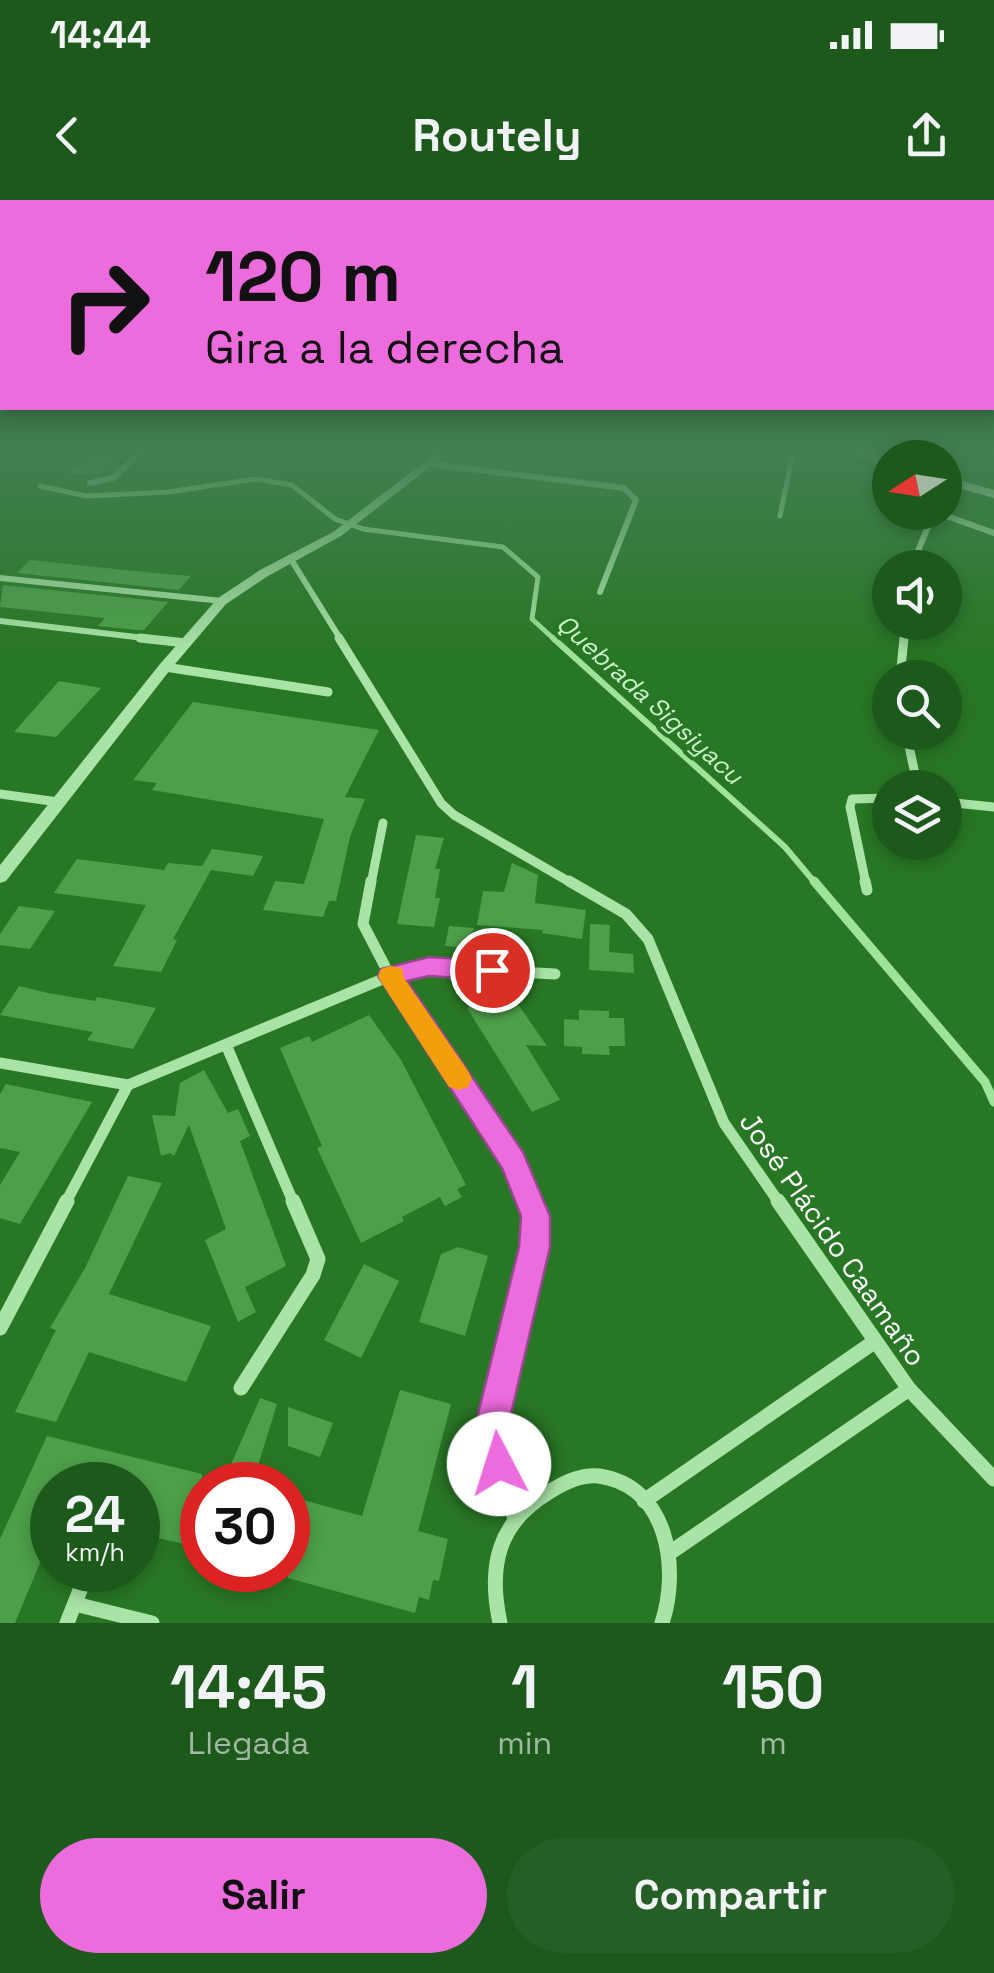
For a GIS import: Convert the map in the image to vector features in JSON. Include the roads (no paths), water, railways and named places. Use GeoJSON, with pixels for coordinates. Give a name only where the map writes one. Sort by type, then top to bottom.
{"type":"FeatureCollection","features":[{"type":"Feature","properties":{"kind":"street"},"geometry":{"type":"LineString","coordinates":[[0,878],[165,667],[222,601],[357,519]]}},
{"type":"Feature","properties":{"kind":"street"},"geometry":{"type":"LineString","coordinates":[[600,592],[628,519]]}},
{"type":"Feature","properties":{"kind":"street"},"geometry":{"type":"LineString","coordinates":[[962,521],[994,532]]}},
{"type":"Feature","properties":{"kind":"street","name":"José Plácido Caamaño"},"geometry":{"type":"LineString","coordinates":[[292,561],[441,803],[454,815],[626,914],[648,939],[724,1123],[909,1389],[994,1479]]}},
{"type":"Feature","properties":{"kind":"street"},"geometry":{"type":"LineString","coordinates":[[0,578],[222,601]]}},
{"type":"Feature","properties":{"kind":"street"},"geometry":{"type":"LineString","coordinates":[[0,621],[186,643]]}},
{"type":"Feature","properties":{"kind":"street"},"geometry":{"type":"LineString","coordinates":[[165,667],[328,692]]}},
{"type":"Feature","properties":{"kind":"street"},"geometry":{"type":"LineString","coordinates":[[0,794],[58,802]]}},
{"type":"Feature","properties":{"kind":"street"},"geometry":{"type":"LineString","coordinates":[[868,890],[850,807],[852,799],[872,797]]}},
{"type":"Feature","properties":{"kind":"street"},"geometry":{"type":"LineString","coordinates":[[962,804],[994,807]]}},
{"type":"Feature","properties":{"kind":"street"},"geometry":{"type":"LineString","coordinates":[[383,823],[363,924],[390,976],[514,1161],[536,1216],[534,1247],[494,1414],[499,1464],[514,1516]]}},
{"type":"Feature","properties":{"kind":"street"},"geometry":{"type":"LineString","coordinates":[[0,1063],[128,1086],[390,976],[429,967],[555,974]]}},
{"type":"Feature","properties":{"kind":"street"},"geometry":{"type":"LineString","coordinates":[[227,1046],[318,1260],[313,1275],[241,1388]]}},
{"type":"Feature","properties":{"kind":"street"},"geometry":{"type":"LineString","coordinates":[[0,1328],[128,1086]]}},
{"type":"Feature","properties":{"kind":"street"},"geometry":{"type":"LineString","coordinates":[[644,1501],[874,1342]]}},
{"type":"Feature","properties":{"kind":"street"},"geometry":{"type":"LineString","coordinates":[[671,1552],[909,1389]]}},
{"type":"Feature","properties":{"kind":"street"},"geometry":{"type":"LineString","coordinates":[[500,1623],[493,1597],[500,1540],[514,1516],[532,1500],[578,1477],[612,1480],[644,1501],[661,1524],[671,1552],[674,1582],[662,1623]]}},
{"type":"Feature","properties":{"kind":"street"},"geometry":{"type":"LineString","coordinates":[[67,1623],[80,1592]]}},
{"type":"Feature","properties":{"kind":"street"},"geometry":{"type":"LineString","coordinates":[[75,1604],[152,1623]]}},
{"type":"Feature","properties":{"kind":"waterway","name":"Quebrada Sigsiyacu"},"geometry":{"type":"LineString","coordinates":[[336,519],[363,529],[503,547],[538,577],[532,619],[555,640]]}},
{"type":"Feature","properties":{"kind":"waterway","name":"Quebrada Sigsiyacu"},"geometry":{"type":"LineString","coordinates":[[553,638],[785,847],[816,884]]}},
{"type":"Feature","properties":{"kind":"waterway","name":"Quebrada Sigsiyacu"},"geometry":{"type":"LineString","coordinates":[[814,881],[985,1082],[994,1102]]}}]}
